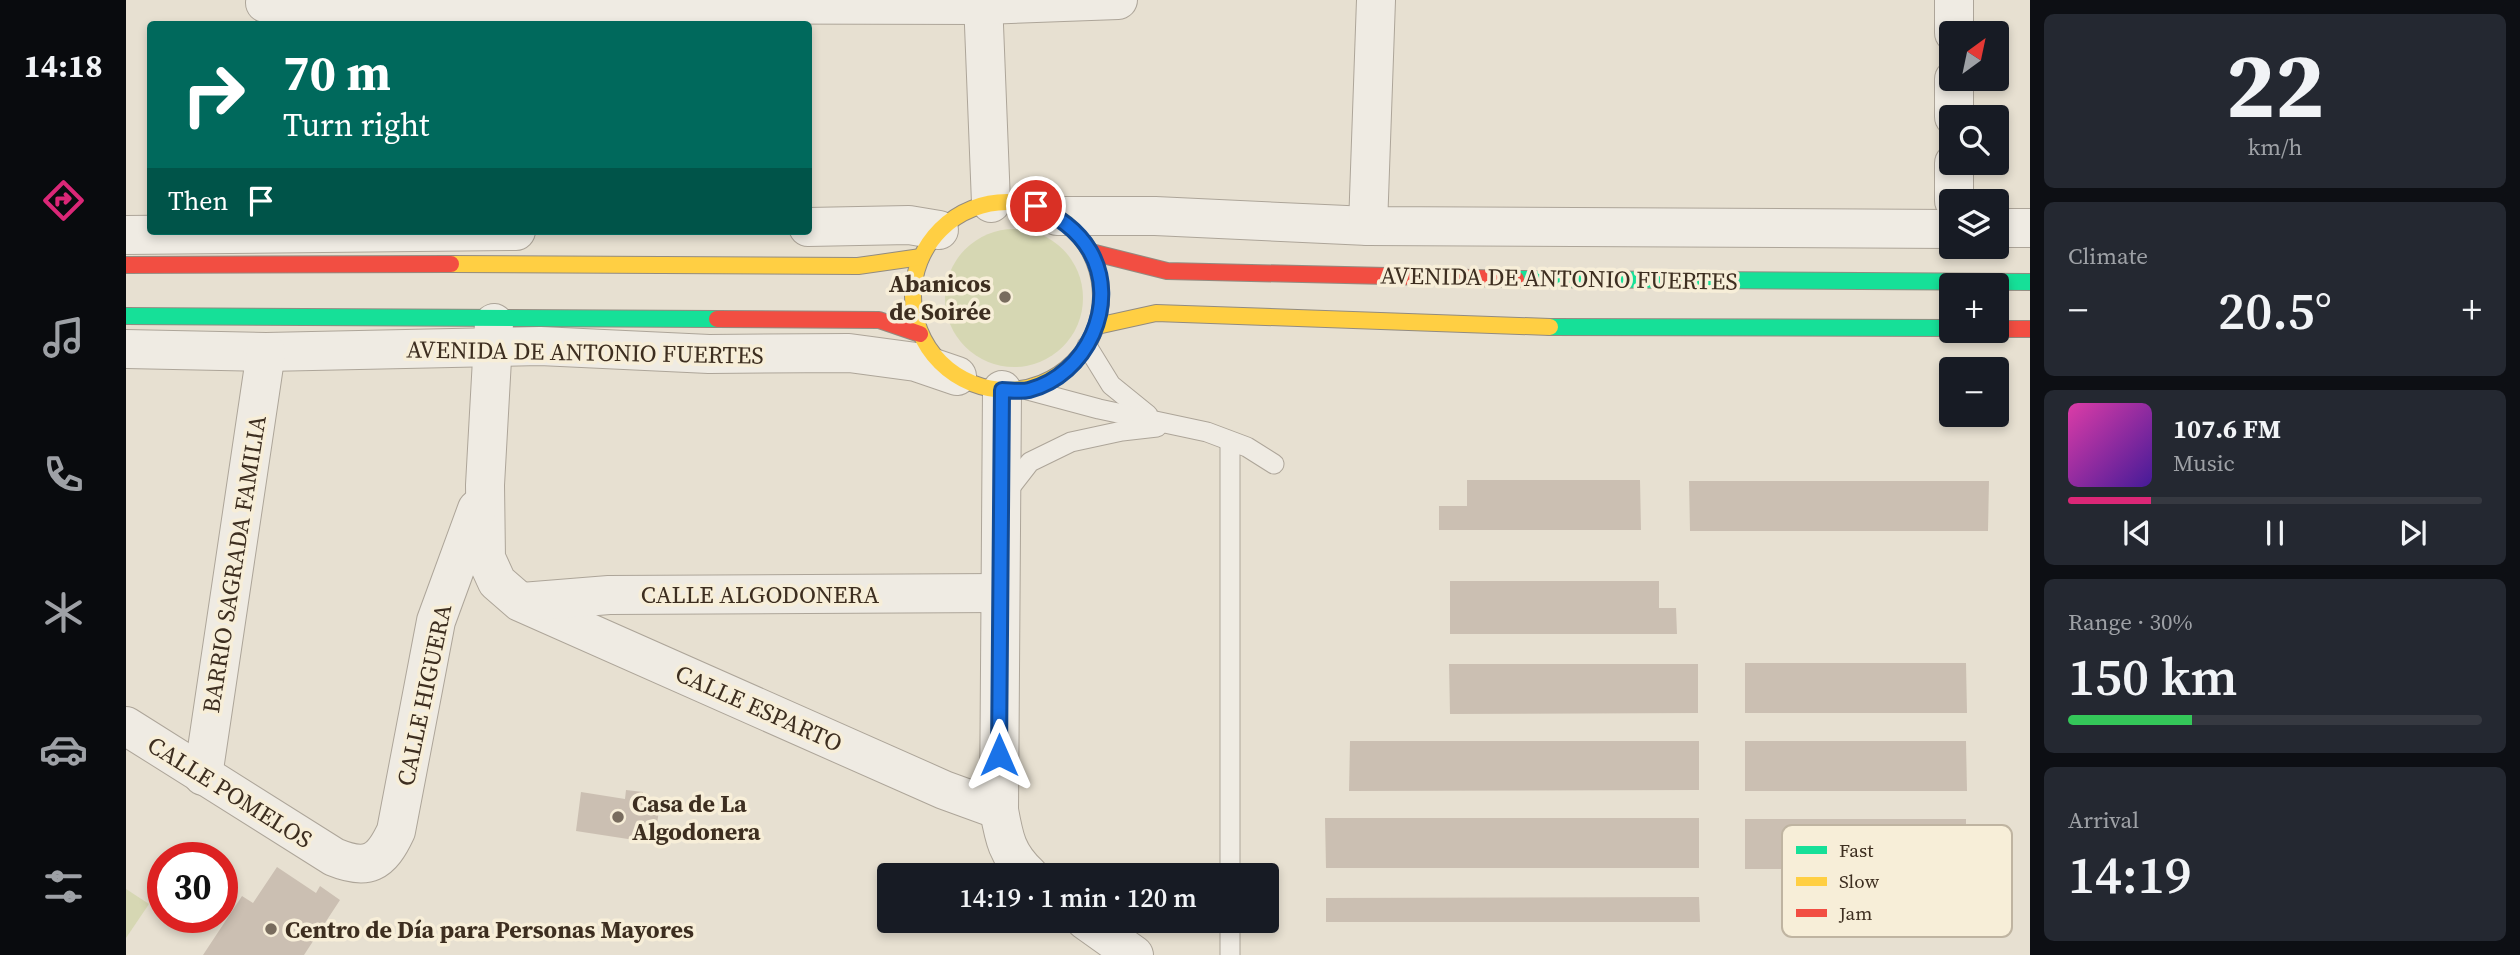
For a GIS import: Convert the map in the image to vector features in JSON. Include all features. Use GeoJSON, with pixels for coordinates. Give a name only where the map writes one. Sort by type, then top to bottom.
{"type":"FeatureCollection","features":[{"type":"Feature","properties":{"kind":"main road"},"geometry":{"type":"LineString","coordinates":[[1014,202],[1036,206],[1057,216],[1076,232],[1091,252],[1101,289],[1097,326],[1087,346],[1074,363],[1057,377],[1015,390],[979,386],[957,376],[942,365],[920,334],[915,315],[912,296],[914,276],[930,244],[963,212],[992,203],[1014,202]]}},
{"type":"Feature","properties":{"kind":"main road"},"geometry":{"type":"LineString","coordinates":[[126,265],[501,240],[858,266],[930,244]]}},
{"type":"Feature","properties":{"kind":"main road","name":"AVENIDA DE ANTONIO FUERTES"},"geometry":{"type":"LineString","coordinates":[[1091,252],[1167,271],[1593,281],[2030,282]]}},
{"type":"Feature","properties":{"kind":"main road","name":"AVENIDA DE ANTONIO FUERTES"},"geometry":{"type":"LineString","coordinates":[[1097,326],[1156,313],[1548,327],[1939,328]]}},
{"type":"Feature","properties":{"kind":"main road","name":"AVENIDA DE ANTONIO FUERTES"},"geometry":{"type":"LineString","coordinates":[[126,316],[493,333],[879,320],[920,334]]}},
{"type":"Feature","properties":{"kind":"main road"},"geometry":{"type":"LineString","coordinates":[[2009,328],[2030,329]]}},
{"type":"Feature","properties":{"kind":"street"},"geometry":{"type":"LineString","coordinates":[[263,9],[495,9],[1118,0]]}},
{"type":"Feature","properties":{"kind":"street"},"geometry":{"type":"LineString","coordinates":[[1368,226],[1376,0]]}},
{"type":"Feature","properties":{"kind":"street"},"geometry":{"type":"LineString","coordinates":[[1954,0],[1954,21]]}},
{"type":"Feature","properties":{"kind":"street"},"geometry":{"type":"LineString","coordinates":[[983,2],[992,203]]}},
{"type":"Feature","properties":{"kind":"street","name":"AVENIDA DE ANTONIO FUERTES"},"geometry":{"type":"LineString","coordinates":[[1057,216],[1155,216],[1368,226],[1939,229]]}},
{"type":"Feature","properties":{"kind":"street"},"geometry":{"type":"LineString","coordinates":[[812,227],[909,225],[930,244]]}},
{"type":"Feature","properties":{"kind":"street"},"geometry":{"type":"LineString","coordinates":[[2009,229],[2030,228]]}},
{"type":"Feature","properties":{"kind":"street"},"geometry":{"type":"LineString","coordinates":[[126,235],[147,234]]}},
{"type":"Feature","properties":{"kind":"street"},"geometry":{"type":"LineString","coordinates":[[311,235],[501,240]]}},
{"type":"Feature","properties":{"kind":"street","name":"AVENIDA DE ANTONIO FUERTES"},"geometry":{"type":"LineString","coordinates":[[126,349],[266,352],[493,333],[540,346],[709,354],[849,353],[916,362],[957,376]]}},
{"type":"Feature","properties":{"kind":"street","name":"CALLE HIGUERA"},"geometry":{"type":"LineString","coordinates":[[493,333],[485,485],[486,558],[497,582],[520,602]]}},
{"type":"Feature","properties":{"kind":"street","name":"BARRIO SAGRADA FAMILIA"},"geometry":{"type":"LineString","coordinates":[[203,776],[266,352]]}},
{"type":"Feature","properties":{"kind":"street"},"geometry":{"type":"LineString","coordinates":[[1015,390],[1001,500],[999,810],[1004,837],[1019,863]]}},
{"type":"Feature","properties":{"kind":"street","name":"CALLE HIGUERA"},"geometry":{"type":"LineString","coordinates":[[334,858],[348,863],[370,863],[388,848],[396,831],[436,621],[485,485]]}},
{"type":"Feature","properties":{"kind":"street","name":"CALLE ALGODONERA"},"geometry":{"type":"LineString","coordinates":[[520,602],[609,595],[999,593]]}},
{"type":"Feature","properties":{"kind":"street","name":"CALLE ESPARTO"},"geometry":{"type":"LineString","coordinates":[[520,602],[944,790],[999,810]]}},
{"type":"Feature","properties":{"kind":"street","name":"CALLE POMELOS"},"geometry":{"type":"LineString","coordinates":[[126,726],[334,858]]}},
{"type":"Feature","properties":{"kind":"street"},"geometry":{"type":"LineString","coordinates":[[1103,933],[1134,955]]}},
{"type":"Feature","properties":{"kind":"lane"},"geometry":{"type":"LineString","coordinates":[[1087,346],[1111,385],[1154,420]]}},
{"type":"Feature","properties":{"kind":"lane"},"geometry":{"type":"LineString","coordinates":[[1015,390],[1207,432],[1247,447],[1274,464]]}},
{"type":"Feature","properties":{"kind":"lane"},"geometry":{"type":"LineString","coordinates":[[1001,500],[1030,462],[1071,442],[1122,431],[1181,425]]}},
{"type":"Feature","properties":{"kind":"lane"},"geometry":{"type":"LineString","coordinates":[[1230,442],[1230,863]]}},
{"type":"Feature","properties":{"kind":"lane"},"geometry":{"type":"LineString","coordinates":[[1230,933],[1230,955]]}},
{"type":"Feature","properties":{"kind":"green space"},"geometry":{"type":"Polygon","coordinates":[[[1014,229],[1040,235],[1063,249],[1077,272],[1083,298],[1077,324],[1063,347],[1040,361],[1014,367],[988,361],[965,347],[951,324],[945,298],[951,272],[965,249],[988,235],[1014,229]]]}},
{"type":"Feature","properties":{"kind":"green space"},"geometry":{"type":"Polygon","coordinates":[[[126,889],[147,903],[147,907],[126,938],[126,889]]]}},
{"type":"Feature","properties":{"kind":"building"},"geometry":{"type":"Polygon","coordinates":[[[1467,480],[1640,480],[1641,530],[1439,530],[1439,506],[1467,506],[1467,480]]]}},
{"type":"Feature","properties":{"kind":"building"},"geometry":{"type":"Polygon","coordinates":[[[1689,481],[1989,481],[1988,531],[1690,531],[1689,481]]]}},
{"type":"Feature","properties":{"kind":"building"},"geometry":{"type":"Polygon","coordinates":[[[1450,581],[1659,581],[1659,608],[1676,608],[1677,634],[1450,634],[1450,581]]]}},
{"type":"Feature","properties":{"kind":"building"},"geometry":{"type":"Polygon","coordinates":[[[1745,663],[1966,663],[1967,713],[1745,713],[1745,663]]]}},
{"type":"Feature","properties":{"kind":"building"},"geometry":{"type":"Polygon","coordinates":[[[1449,664],[1698,664],[1698,713],[1450,714],[1449,664]]]}},
{"type":"Feature","properties":{"kind":"building"},"geometry":{"type":"Polygon","coordinates":[[[1350,741],[1699,741],[1699,790],[1349,791],[1350,741]]]}},
{"type":"Feature","properties":{"kind":"building"},"geometry":{"type":"Polygon","coordinates":[[[1745,741],[1966,741],[1967,791],[1745,791],[1745,741]]]}},
{"type":"Feature","properties":{"kind":"building","name":"Casa de La Algodonera"},"geometry":{"type":"Polygon","coordinates":[[[626,790],[643,792],[642,801],[660,804],[654,843],[576,831],[581,792],[625,799],[626,790]]]}},
{"type":"Feature","properties":{"kind":"building"},"geometry":{"type":"Polygon","coordinates":[[[1325,818],[1699,818],[1699,868],[1326,868],[1325,818]]]}},
{"type":"Feature","properties":{"kind":"building"},"geometry":{"type":"Polygon","coordinates":[[[1745,819],[1966,819],[1966,825],[1782,825],[1782,869],[1745,869],[1745,819]]]}},
{"type":"Feature","properties":{"kind":"building","name":"Centro de Día para Personas Mayores"},"geometry":{"type":"Polygon","coordinates":[[[277,867],[316,893],[320,886],[340,900],[304,955],[203,955],[218,933],[238,933],[238,902],[242,896],[253,903],[277,867]]]}},
{"type":"Feature","properties":{"kind":"building"},"geometry":{"type":"Polygon","coordinates":[[[1699,897],[1700,922],[1326,922],[1326,898],[1699,897]]]}},
{"type":"Feature","properties":{"kind":"traffic: fast"},"geometry":{"type":"LineString","coordinates":[[1516,279],[2030,282]]}},
{"type":"Feature","properties":{"kind":"traffic: fast"},"geometry":{"type":"LineString","coordinates":[[126,316],[717,319]]}},
{"type":"Feature","properties":{"kind":"traffic: fast"},"geometry":{"type":"LineString","coordinates":[[1550,327],[1939,328]]}},
{"type":"Feature","properties":{"kind":"traffic: slow"},"geometry":{"type":"LineString","coordinates":[[1007,202],[1043,209],[1074,229],[1094,260],[1101,296],[1094,332],[1074,363],[1043,383],[1007,390],[971,383],[940,363],[920,332],[913,296],[920,260],[940,229],[971,209],[1007,202]]}},
{"type":"Feature","properties":{"kind":"traffic: slow"},"geometry":{"type":"LineString","coordinates":[[451,264],[858,266],[921,257]]}},
{"type":"Feature","properties":{"kind":"traffic: slow"},"geometry":{"type":"LineString","coordinates":[[1097,326],[1156,313],[1550,327]]}},
{"type":"Feature","properties":{"kind":"traffic: jam"},"geometry":{"type":"LineString","coordinates":[[1091,252],[1167,271],[1516,279]]}},
{"type":"Feature","properties":{"kind":"traffic: jam"},"geometry":{"type":"LineString","coordinates":[[126,265],[451,264]]}},
{"type":"Feature","properties":{"kind":"traffic: jam"},"geometry":{"type":"LineString","coordinates":[[717,319],[879,320],[920,334]]}},
{"type":"Feature","properties":{"kind":"traffic: jam"},"geometry":{"type":"LineString","coordinates":[[2009,329],[2030,329]]}},
{"type":"Feature","properties":{"kind":"place","name":"Abanicos de Soirée"},"geometry":{"type":"Point","coordinates":[1005,297]}},
{"type":"Feature","properties":{"kind":"place","name":"Casa de La Algodonera"},"geometry":{"type":"Point","coordinates":[618,817]}},
{"type":"Feature","properties":{"kind":"place","name":"Centro de Día para Personas Mayores"},"geometry":{"type":"Point","coordinates":[271,929]}},
{"type":"Feature","properties":{"kind":"route"},"geometry":{"type":"LineString","coordinates":[[999,755],[1002,390],[1028,390],[1057,377],[1074,363],[1097,326],[1101,307],[1098,270],[1082,238],[1057,216],[1036,206]]}}]}
